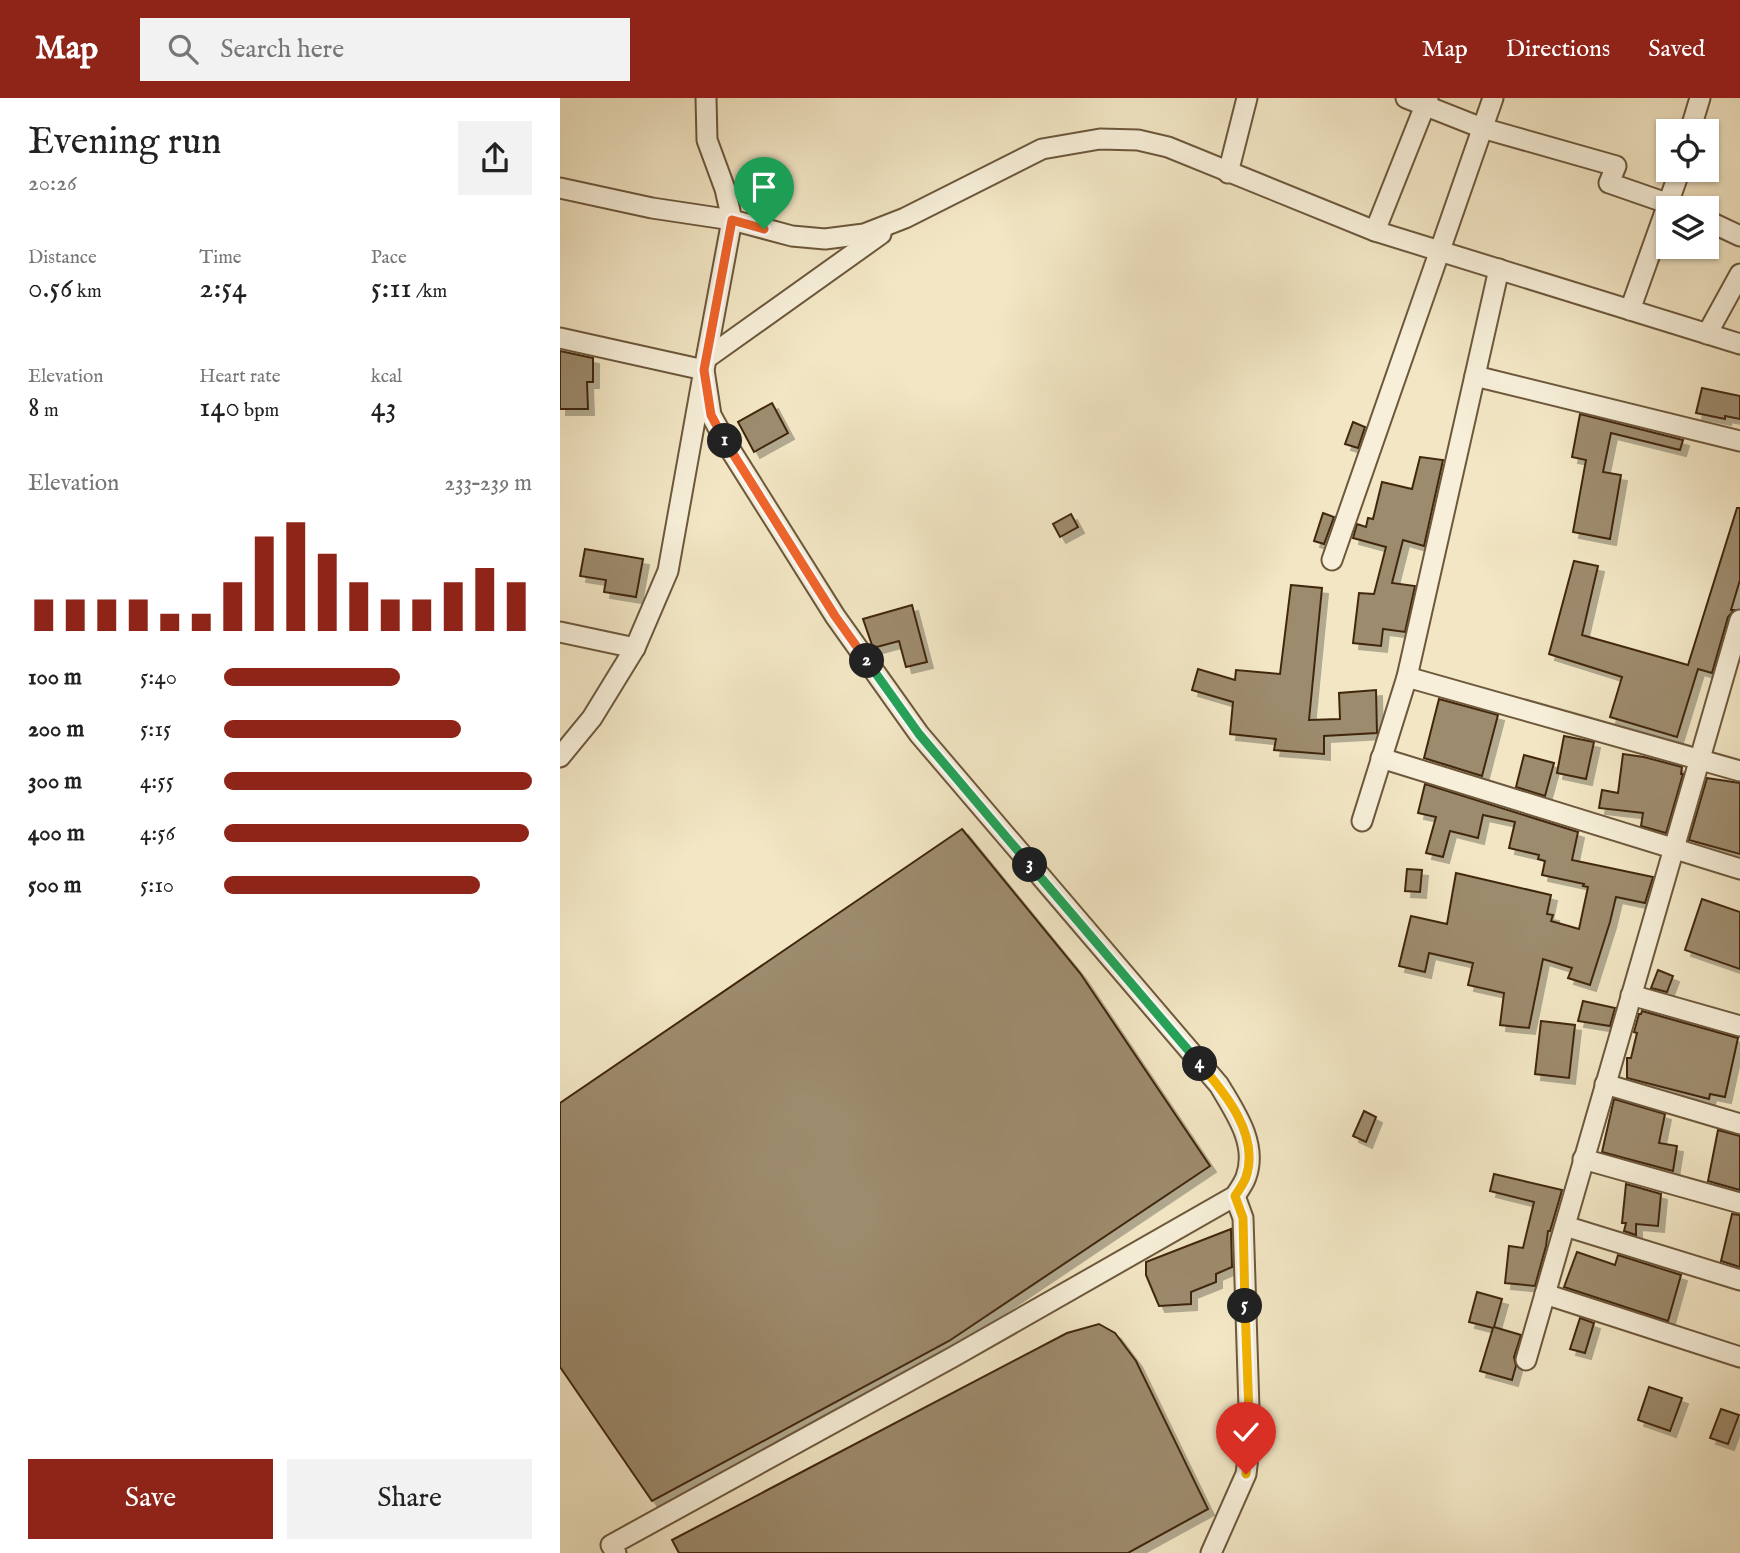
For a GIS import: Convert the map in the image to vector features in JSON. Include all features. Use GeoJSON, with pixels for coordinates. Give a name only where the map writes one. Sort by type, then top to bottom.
{"type":"FeatureCollection","features":[{"type":"Feature","properties":{"kind":"street"},"geometry":{"type":"LineString","coordinates":[[560,757],[592,718],[635,648],[668,571],[732,220],[725,189],[707,140],[706,98]]}},
{"type":"Feature","properties":{"kind":"street"},"geometry":{"type":"LineString","coordinates":[[1228,173],[1247,98]]}},
{"type":"Feature","properties":{"kind":"street"},"geometry":{"type":"LineString","coordinates":[[1406,98],[1426,101],[1482,128],[1616,166],[1609,183],[1656,199]]}},
{"type":"Feature","properties":{"kind":"street"},"geometry":{"type":"LineString","coordinates":[[1332,560],[1493,98]]}},
{"type":"Feature","properties":{"kind":"street"},"geometry":{"type":"LineString","coordinates":[[1694,119],[1700,98]]}},
{"type":"Feature","properties":{"kind":"street"},"geometry":{"type":"LineString","coordinates":[[1375,231],[1426,101]]}},
{"type":"Feature","properties":{"kind":"street"},"geometry":{"type":"LineString","coordinates":[[560,188],[652,208],[732,220],[792,236],[825,239],[864,234],[905,218],[1042,149],[1100,139],[1138,140],[1168,147],[1375,231],[1740,344]]}},
{"type":"Feature","properties":{"kind":"street"},"geometry":{"type":"LineString","coordinates":[[560,338],[705,364],[905,218]]}},
{"type":"Feature","properties":{"kind":"street"},"geometry":{"type":"LineString","coordinates":[[1719,226],[1740,236]]}},
{"type":"Feature","properties":{"kind":"street"},"geometry":{"type":"LineString","coordinates":[[1630,310],[1656,249]]}},
{"type":"Feature","properties":{"kind":"street"},"geometry":{"type":"LineString","coordinates":[[1362,821],[1407,677],[1499,269]]}},
{"type":"Feature","properties":{"kind":"street"},"geometry":{"type":"LineString","coordinates":[[1707,334],[1740,274]]}},
{"type":"Feature","properties":{"kind":"street"},"geometry":{"type":"LineString","coordinates":[[616,1553],[611,1545],[953,1357],[1235,1196],[1246,1177],[1249,1159],[1246,1136],[1219,1086],[911,723],[835,616],[711,415],[705,364]]}},
{"type":"Feature","properties":{"kind":"street"},"geometry":{"type":"LineString","coordinates":[[1475,376],[1740,441]]}},
{"type":"Feature","properties":{"kind":"street"},"geometry":{"type":"LineString","coordinates":[[1526,1360],[1739,626]]}},
{"type":"Feature","properties":{"kind":"street"},"geometry":{"type":"LineString","coordinates":[[560,632],[635,648]]}},
{"type":"Feature","properties":{"kind":"street"},"geometry":{"type":"LineString","coordinates":[[1407,677],[1740,771]]}},
{"type":"Feature","properties":{"kind":"street"},"geometry":{"type":"LineString","coordinates":[[1381,758],[1740,869]]}},
{"type":"Feature","properties":{"kind":"street"},"geometry":{"type":"LineString","coordinates":[[1631,995],[1740,1026]]}},
{"type":"Feature","properties":{"kind":"street"},"geometry":{"type":"LineString","coordinates":[[1605,1084],[1740,1124]]}},
{"type":"Feature","properties":{"kind":"street"},"geometry":{"type":"LineString","coordinates":[[1583,1160],[1740,1203]]}},
{"type":"Feature","properties":{"kind":"street"},"geometry":{"type":"LineString","coordinates":[[1210,1553],[1246,1474],[1250,1440],[1243,1218],[1235,1196]]}},
{"type":"Feature","properties":{"kind":"street"},"geometry":{"type":"LineString","coordinates":[[1565,1226],[1740,1280]]}},
{"type":"Feature","properties":{"kind":"street"},"geometry":{"type":"LineString","coordinates":[[1545,1294],[1740,1357]]}},
{"type":"Feature","properties":{"kind":"building"},"geometry":{"type":"Polygon","coordinates":[[[560,351],[593,358],[593,382],[587,382],[588,409],[560,409],[560,351]]]}},
{"type":"Feature","properties":{"kind":"building"},"geometry":{"type":"Polygon","coordinates":[[[1702,388],[1740,396],[1740,419],[1696,413],[1702,388]]]}},
{"type":"Feature","properties":{"kind":"building"},"geometry":{"type":"Polygon","coordinates":[[[772,403],[788,433],[754,452],[738,422],[772,403]]]}},
{"type":"Feature","properties":{"kind":"building"},"geometry":{"type":"Polygon","coordinates":[[[1580,414],[1683,440],[1680,450],[1611,433],[1603,472],[1621,475],[1610,539],[1573,532],[1586,460],[1572,457],[1580,414]]]}},
{"type":"Feature","properties":{"kind":"building"},"geometry":{"type":"Polygon","coordinates":[[[1353,422],[1365,427],[1358,448],[1345,444],[1353,422]]]}},
{"type":"Feature","properties":{"kind":"building"},"geometry":{"type":"Polygon","coordinates":[[[1420,457],[1443,460],[1424,546],[1403,540],[1392,583],[1415,586],[1405,632],[1383,629],[1381,646],[1353,643],[1359,593],[1374,594],[1386,547],[1353,538],[1357,524],[1366,527],[1368,518],[1373,519],[1382,482],[1412,489],[1420,457]]]}},
{"type":"Feature","properties":{"kind":"building"},"geometry":{"type":"Polygon","coordinates":[[[1737,508],[1740,508],[1740,580],[1731,610],[1734,610],[1728,617],[1712,673],[1698,669],[1677,737],[1610,717],[1622,677],[1549,654],[1574,561],[1598,566],[1582,635],[1688,665],[1737,508]]]}},
{"type":"Feature","properties":{"kind":"building"},"geometry":{"type":"Polygon","coordinates":[[[1323,513],[1334,517],[1324,544],[1314,541],[1323,513]]]}},
{"type":"Feature","properties":{"kind":"building"},"geometry":{"type":"Polygon","coordinates":[[[1071,514],[1078,527],[1060,537],[1053,524],[1071,514]]]}},
{"type":"Feature","properties":{"kind":"building"},"geometry":{"type":"Polygon","coordinates":[[[585,549],[643,559],[636,597],[604,592],[606,580],[580,576],[585,549]]]}},
{"type":"Feature","properties":{"kind":"building"},"geometry":{"type":"Polygon","coordinates":[[[1291,585],[1322,588],[1309,720],[1340,719],[1339,693],[1376,690],[1377,733],[1324,736],[1324,754],[1274,750],[1276,739],[1230,734],[1233,702],[1192,690],[1198,669],[1235,680],[1236,670],[1280,674],[1291,585]]]}},
{"type":"Feature","properties":{"kind":"building"},"geometry":{"type":"Polygon","coordinates":[[[912,605],[927,662],[906,667],[899,641],[873,648],[863,619],[912,605]]]}},
{"type":"Feature","properties":{"kind":"building"},"geometry":{"type":"Polygon","coordinates":[[[1439,699],[1498,715],[1482,776],[1424,758],[1439,699]]]}},
{"type":"Feature","properties":{"kind":"building"},"geometry":{"type":"Polygon","coordinates":[[[1564,736],[1594,742],[1586,779],[1557,773],[1564,736]]]}},
{"type":"Feature","properties":{"kind":"building"},"geometry":{"type":"Polygon","coordinates":[[[1623,754],[1682,767],[1683,774],[1666,833],[1641,826],[1643,813],[1599,808],[1602,790],[1618,793],[1623,754]]]}},
{"type":"Feature","properties":{"kind":"building"},"geometry":{"type":"Polygon","coordinates":[[[1524,755],[1554,763],[1545,796],[1516,787],[1524,755]]]}},
{"type":"Feature","properties":{"kind":"building"},"geometry":{"type":"Polygon","coordinates":[[[1707,778],[1740,783],[1740,854],[1689,840],[1707,778]]]}},
{"type":"Feature","properties":{"kind":"building"},"geometry":{"type":"Polygon","coordinates":[[[1425,784],[1578,832],[1572,860],[1653,877],[1645,903],[1616,897],[1590,985],[1568,978],[1572,968],[1543,959],[1529,1028],[1500,1025],[1504,993],[1468,985],[1473,963],[1429,953],[1425,972],[1399,966],[1411,916],[1447,924],[1456,873],[1551,895],[1547,914],[1553,915],[1551,921],[1579,929],[1588,887],[1542,875],[1545,861],[1538,859],[1539,855],[1509,848],[1515,822],[1483,815],[1478,838],[1450,831],[1443,857],[1426,853],[1436,817],[1418,813],[1425,784]]]}},
{"type":"Feature","properties":{"kind":"building"},"geometry":{"type":"Polygon","coordinates":[[[962,829],[1080,973],[1210,1166],[949,1341],[652,1501],[560,1367],[560,1103],[962,829]]]}},
{"type":"Feature","properties":{"kind":"building"},"geometry":{"type":"Polygon","coordinates":[[[1407,869],[1422,870],[1420,892],[1405,891],[1407,869]]]}},
{"type":"Feature","properties":{"kind":"building"},"geometry":{"type":"Polygon","coordinates":[[[1702,899],[1740,912],[1740,969],[1685,950],[1702,899]]]}},
{"type":"Feature","properties":{"kind":"building"},"geometry":{"type":"Polygon","coordinates":[[[1658,970],[1673,976],[1667,992],[1651,988],[1658,970]]]}},
{"type":"Feature","properties":{"kind":"building"},"geometry":{"type":"Polygon","coordinates":[[[1583,1001],[1615,1008],[1610,1026],[1578,1021],[1583,1001]]]}},
{"type":"Feature","properties":{"kind":"building"},"geometry":{"type":"Polygon","coordinates":[[[1642,1011],[1738,1038],[1725,1097],[1710,1094],[1709,1099],[1627,1078],[1627,1058],[1631,1058],[1637,1033],[1634,1032],[1642,1011]]]}},
{"type":"Feature","properties":{"kind":"building"},"geometry":{"type":"Polygon","coordinates":[[[1541,1021],[1575,1025],[1569,1078],[1535,1074],[1541,1021]]]}},
{"type":"Feature","properties":{"kind":"building"},"geometry":{"type":"Polygon","coordinates":[[[1614,1099],[1665,1114],[1659,1143],[1677,1146],[1673,1171],[1602,1152],[1614,1099]]]}},
{"type":"Feature","properties":{"kind":"building"},"geometry":{"type":"Polygon","coordinates":[[[1364,1111],[1376,1117],[1366,1142],[1353,1136],[1364,1111]]]}},
{"type":"Feature","properties":{"kind":"building"},"geometry":{"type":"Polygon","coordinates":[[[1718,1130],[1740,1136],[1740,1190],[1708,1181],[1718,1130]]]}},
{"type":"Feature","properties":{"kind":"building"},"geometry":{"type":"Polygon","coordinates":[[[1494,1174],[1562,1190],[1548,1231],[1535,1286],[1505,1283],[1509,1246],[1523,1248],[1534,1202],[1490,1191],[1494,1174]]]}},
{"type":"Feature","properties":{"kind":"building"},"geometry":{"type":"Polygon","coordinates":[[[1626,1184],[1661,1194],[1658,1226],[1636,1224],[1636,1235],[1624,1231],[1626,1223],[1622,1223],[1626,1184]]]}},
{"type":"Feature","properties":{"kind":"building"},"geometry":{"type":"Polygon","coordinates":[[[1732,1214],[1740,1215],[1740,1267],[1721,1261],[1732,1214]]]}},
{"type":"Feature","properties":{"kind":"building"},"geometry":{"type":"Polygon","coordinates":[[[1231,1229],[1232,1267],[1216,1274],[1216,1282],[1191,1292],[1191,1304],[1159,1306],[1146,1275],[1146,1262],[1231,1229]]]}},
{"type":"Feature","properties":{"kind":"building"},"geometry":{"type":"Polygon","coordinates":[[[1577,1252],[1615,1265],[1618,1255],[1681,1275],[1668,1321],[1564,1287],[1577,1252]]]}},
{"type":"Feature","properties":{"kind":"building"},"geometry":{"type":"Polygon","coordinates":[[[1477,1292],[1502,1299],[1494,1327],[1521,1335],[1514,1357],[1516,1366],[1512,1380],[1480,1371],[1493,1328],[1469,1322],[1477,1292]]]}},
{"type":"Feature","properties":{"kind":"building"},"geometry":{"type":"Polygon","coordinates":[[[1580,1318],[1594,1323],[1585,1353],[1570,1349],[1580,1318]]]}},
{"type":"Feature","properties":{"kind":"building"},"geometry":{"type":"Polygon","coordinates":[[[1099,1324],[1115,1333],[1136,1361],[1208,1509],[1128,1553],[679,1553],[672,1540],[1067,1333],[1099,1324]]]}},
{"type":"Feature","properties":{"kind":"building"},"geometry":{"type":"Polygon","coordinates":[[[1649,1387],[1682,1398],[1670,1431],[1638,1420],[1649,1387]]]}},
{"type":"Feature","properties":{"kind":"building"},"geometry":{"type":"Polygon","coordinates":[[[1721,1409],[1739,1415],[1728,1444],[1710,1438],[1721,1409]]]}},
{"type":"Feature","properties":{"kind":"route"},"geometry":{"type":"LineString","coordinates":[[764,229],[732,220],[704,370],[711,415],[835,616],[919,734],[1219,1086],[1246,1136],[1249,1159],[1246,1177],[1235,1196],[1243,1218],[1250,1440],[1246,1474]]}}]}
